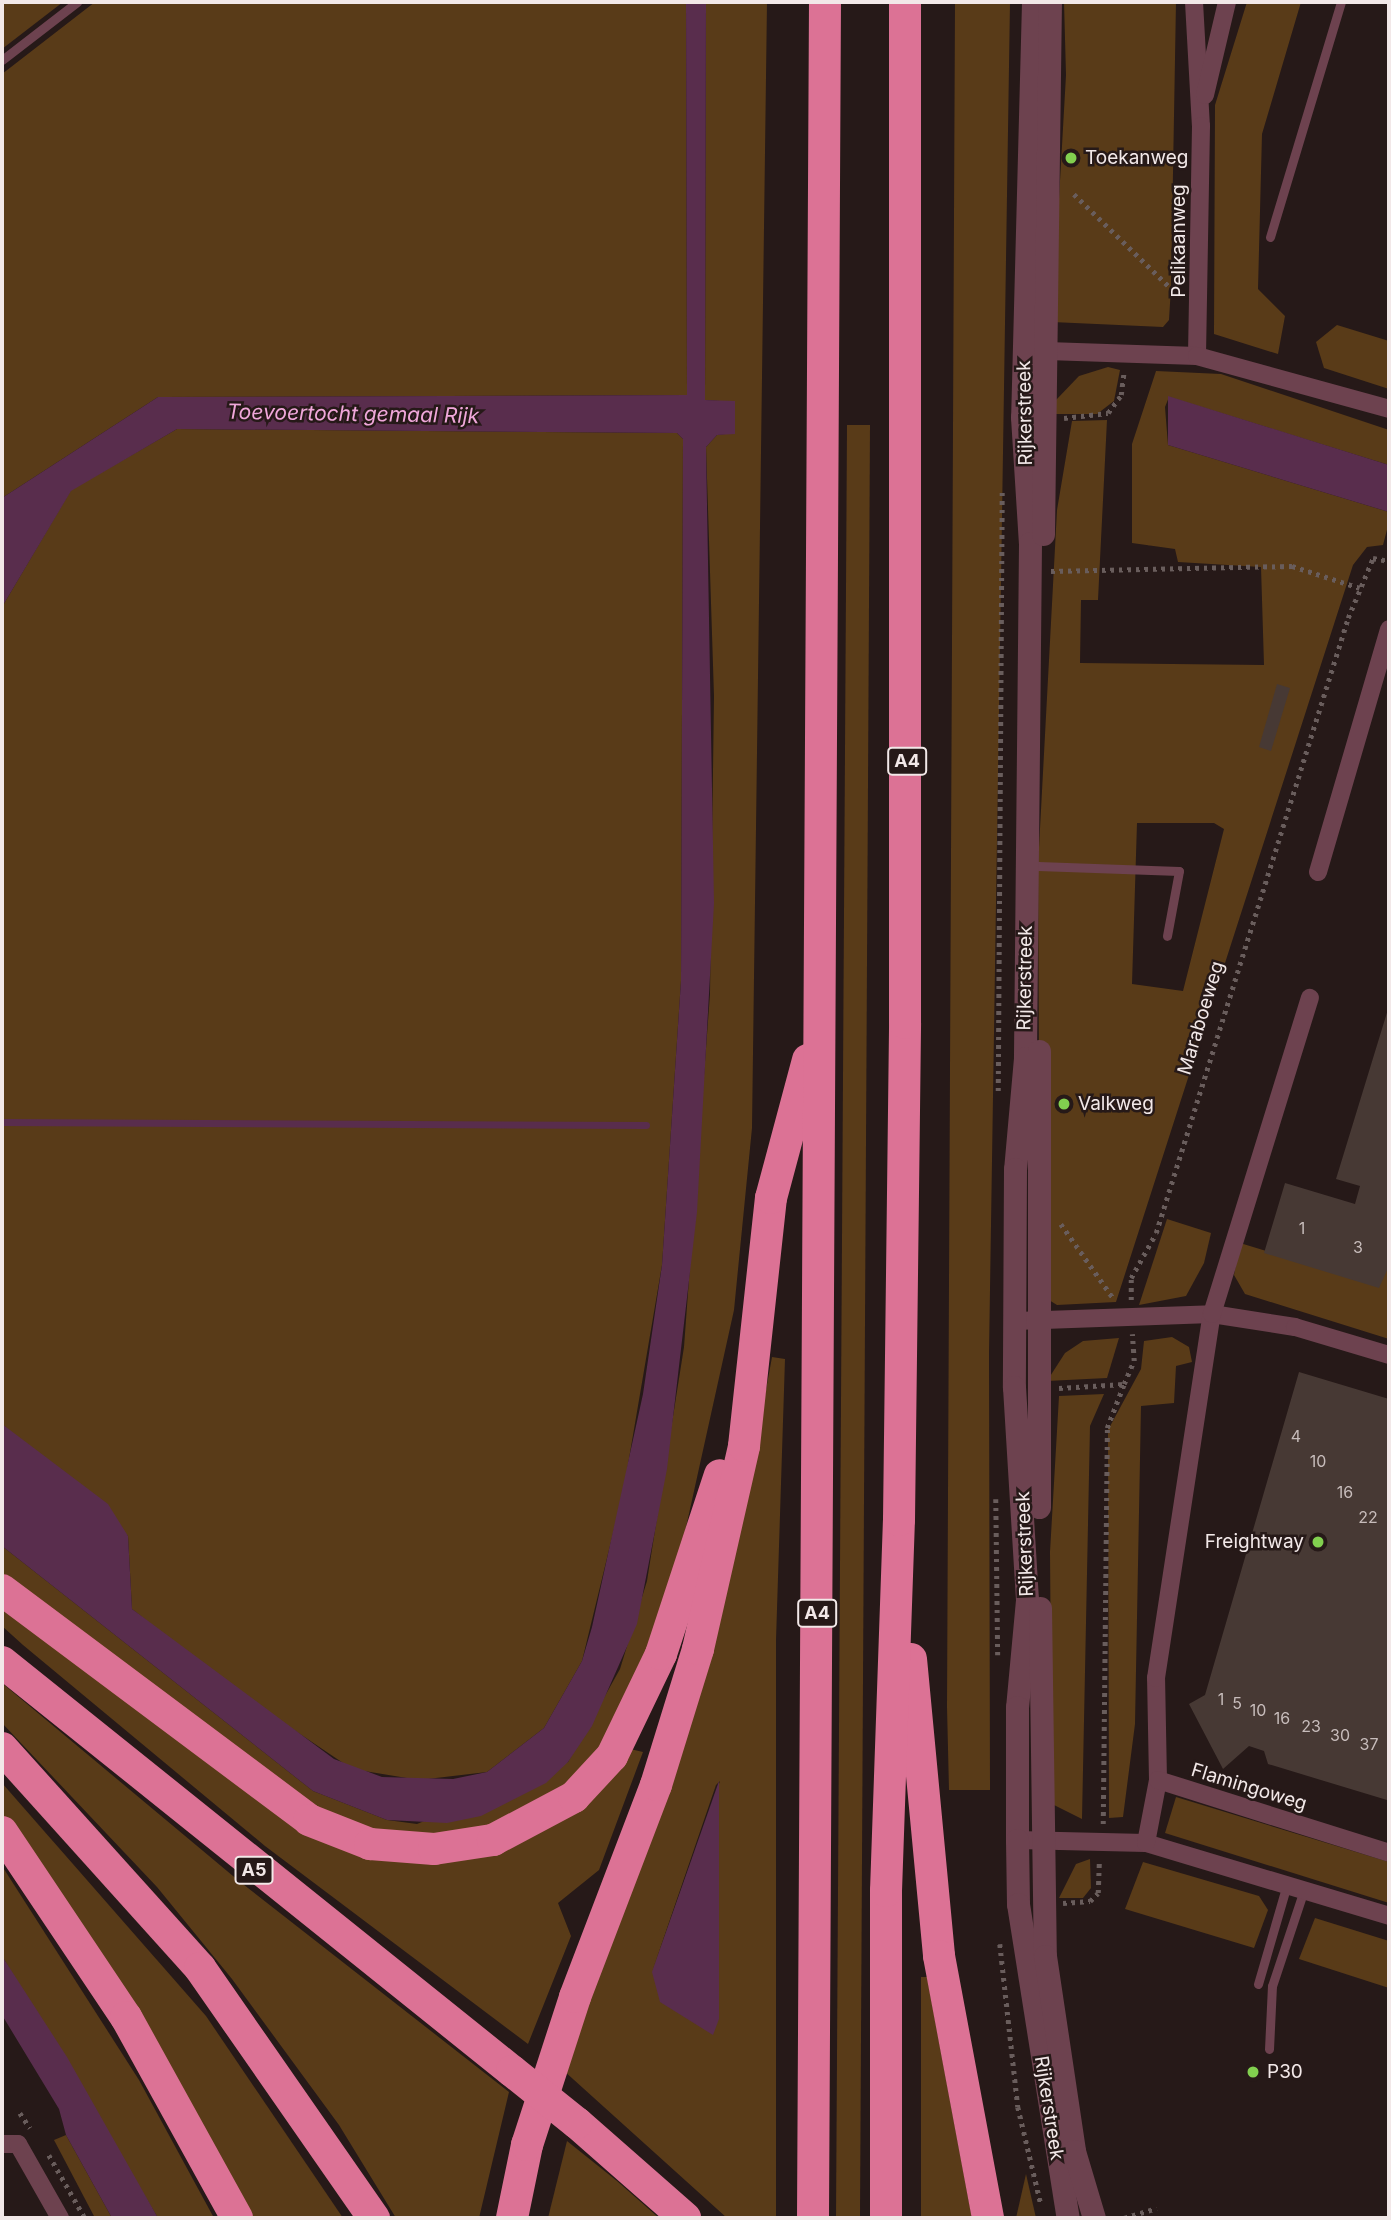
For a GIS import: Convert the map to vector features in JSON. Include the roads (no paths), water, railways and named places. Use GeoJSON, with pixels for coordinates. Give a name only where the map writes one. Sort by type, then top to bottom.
{"type":"FeatureCollection","features":[{"type":"Feature","properties":{"kind":"highway","name":"A4"},"geometry":{"type":"LineString","coordinates":[[813,2218],[825,2]]}},
{"type":"Feature","properties":{"kind":"highway","name":"A4"},"geometry":{"type":"LineString","coordinates":[[886,2218],[886,1891],[899,1520],[909,500],[905,2]]}},
{"type":"Feature","properties":{"kind":"highway","name":"A4"},"geometry":{"type":"LineString","coordinates":[[512,2218],[527,2145],[575,1997],[656,1785],[698,1649],[744,1447],[771,1198],[820,1018]]}},
{"type":"Feature","properties":{"kind":"highway","name":"A4"},"geometry":{"type":"LineString","coordinates":[[2,1590],[309,1820],[370,1844],[434,1850],[493,1840],[574,1797],[612,1756],[638,1713],[755,1363]]}},
{"type":"Feature","properties":{"kind":"highway","name":"A4"},"geometry":{"type":"LineString","coordinates":[[899,1520],[939,1955],[988,2218]]}},
{"type":"Feature","properties":{"kind":"highway","name":"A5"},"geometry":{"type":"LineString","coordinates":[[2,1662],[280,1892],[577,2123],[685,2218]]}},
{"type":"Feature","properties":{"kind":"highway"},"geometry":{"type":"LineString","coordinates":[[2,1748],[200,1968],[374,2218]]}},
{"type":"Feature","properties":{"kind":"highway"},"geometry":{"type":"LineString","coordinates":[[2,1832],[126,2017],[237,2218]]}},
{"type":"Feature","properties":{"kind":"street","name":"Rijkerstreek"},"geometry":{"type":"LineString","coordinates":[[1033,2],[1024,352],[1037,571]]}},
{"type":"Feature","properties":{"kind":"street","name":"Rijkerstreek"},"geometry":{"type":"LineString","coordinates":[[1050,2],[1047,351],[1037,571],[1032,866],[1015,1321],[1027,1559],[1029,1840],[1052,2030],[1074,2151],[1094,2218]]}},
{"type":"Feature","properties":{"kind":"street","name":"Pelikaanweg"},"geometry":{"type":"LineString","coordinates":[[1194,2],[1201,126],[1197,356]]}},
{"type":"Feature","properties":{"kind":"street","name":"Pelikaanweg"},"geometry":{"type":"LineString","coordinates":[[1201,126],[1227,2]]}},
{"type":"Feature","properties":{"kind":"street"},"geometry":{"type":"LineString","coordinates":[[1024,352],[1124,352],[1197,356],[1389,409]]}},
{"type":"Feature","properties":{"kind":"street"},"geometry":{"type":"LineString","coordinates":[[1318,872],[1389,629]]}},
{"type":"Feature","properties":{"kind":"street","name":"Rijkerstreek"},"geometry":{"type":"LineString","coordinates":[[1032,866],[1038,1388],[1029,1840],[1023,1942],[1068,2218]]}},
{"type":"Feature","properties":{"kind":"street"},"geometry":{"type":"LineString","coordinates":[[1146,1843],[1158,1780],[1156,1678],[1212,1314],[1310,998]]}},
{"type":"Feature","properties":{"kind":"street"},"geometry":{"type":"LineString","coordinates":[[1015,1321],[1132,1319],[1212,1314],[1295,1327],[1389,1355]]}},
{"type":"Feature","properties":{"kind":"street","name":"Flamingoweg"},"geometry":{"type":"LineString","coordinates":[[1158,1780],[1389,1853]]}},
{"type":"Feature","properties":{"kind":"street"},"geometry":{"type":"LineString","coordinates":[[1029,1840],[1146,1843],[1389,1916]]}},
{"type":"Feature","properties":{"kind":"street"},"geometry":{"type":"LineString","coordinates":[[2,2144],[18,2144],[60,2218]]}},
{"type":"Feature","properties":{"kind":"lane"},"geometry":{"type":"LineString","coordinates":[[2,61],[77,2]]}},
{"type":"Feature","properties":{"kind":"lane"},"geometry":{"type":"LineString","coordinates":[[1270,237],[1342,2]]}},
{"type":"Feature","properties":{"kind":"lane"},"geometry":{"type":"LineString","coordinates":[[1032,866],[1179,871],[1167,936]]}},
{"type":"Feature","properties":{"kind":"lane"},"geometry":{"type":"LineString","coordinates":[[1258,1983],[1296,1887]]}},
{"type":"Feature","properties":{"kind":"lane"},"geometry":{"type":"LineString","coordinates":[[1269,2049],[1272,1986],[1296,1887]]}},
{"type":"Feature","properties":{"kind":"water","name":"Toevoertocht gemaal Rijk"},"geometry":{"type":"Polygon","coordinates":[[[686,2],[706,2],[705,400],[735,401],[735,434],[717,435],[706,447],[714,903],[697,1212],[667,1469],[637,1624],[592,1726],[568,1762],[546,1783],[481,1816],[447,1823],[387,1820],[313,1791],[2,1546],[2,1424],[108,1504],[128,1536],[132,1609],[334,1759],[382,1777],[453,1779],[487,1772],[544,1728],[582,1661],[592,1627],[643,1394],[662,1265],[681,981],[683,439],[677,433],[177,429],[71,491],[2,607],[2,498],[158,397],[687,395],[686,2]]]}},
{"type":"Feature","properties":{"kind":"water"},"geometry":{"type":"Polygon","coordinates":[[[1168,396],[1389,465],[1389,512],[1168,445],[1168,396]]]}},
{"type":"Feature","properties":{"kind":"water"},"geometry":{"type":"Polygon","coordinates":[[[719,1781],[719,2019],[713,2035],[660,2002],[652,1972],[719,1781]]]}},
{"type":"Feature","properties":{"kind":"water"},"geometry":{"type":"Polygon","coordinates":[[[2,1956],[67,2057],[158,2218],[112,2218],[66,2135],[59,2109],[2,2015],[2,1956]]]}},
{"type":"Feature","properties":{"kind":"waterway"},"geometry":{"type":"LineString","coordinates":[[2,1122],[646,1125]]}},
{"type":"Feature","properties":{"kind":"place","name":"Toekanweg"},"geometry":{"type":"Point","coordinates":[1071,158]}},
{"type":"Feature","properties":{"kind":"place","name":"Valkweg"},"geometry":{"type":"Point","coordinates":[1064,1104]}},
{"type":"Feature","properties":{"kind":"place","name":"Freightway"},"geometry":{"type":"Point","coordinates":[1318,1542]}},
{"type":"Feature","properties":{"kind":"place","name":"P30"},"geometry":{"type":"Point","coordinates":[1253,2072]}}]}
